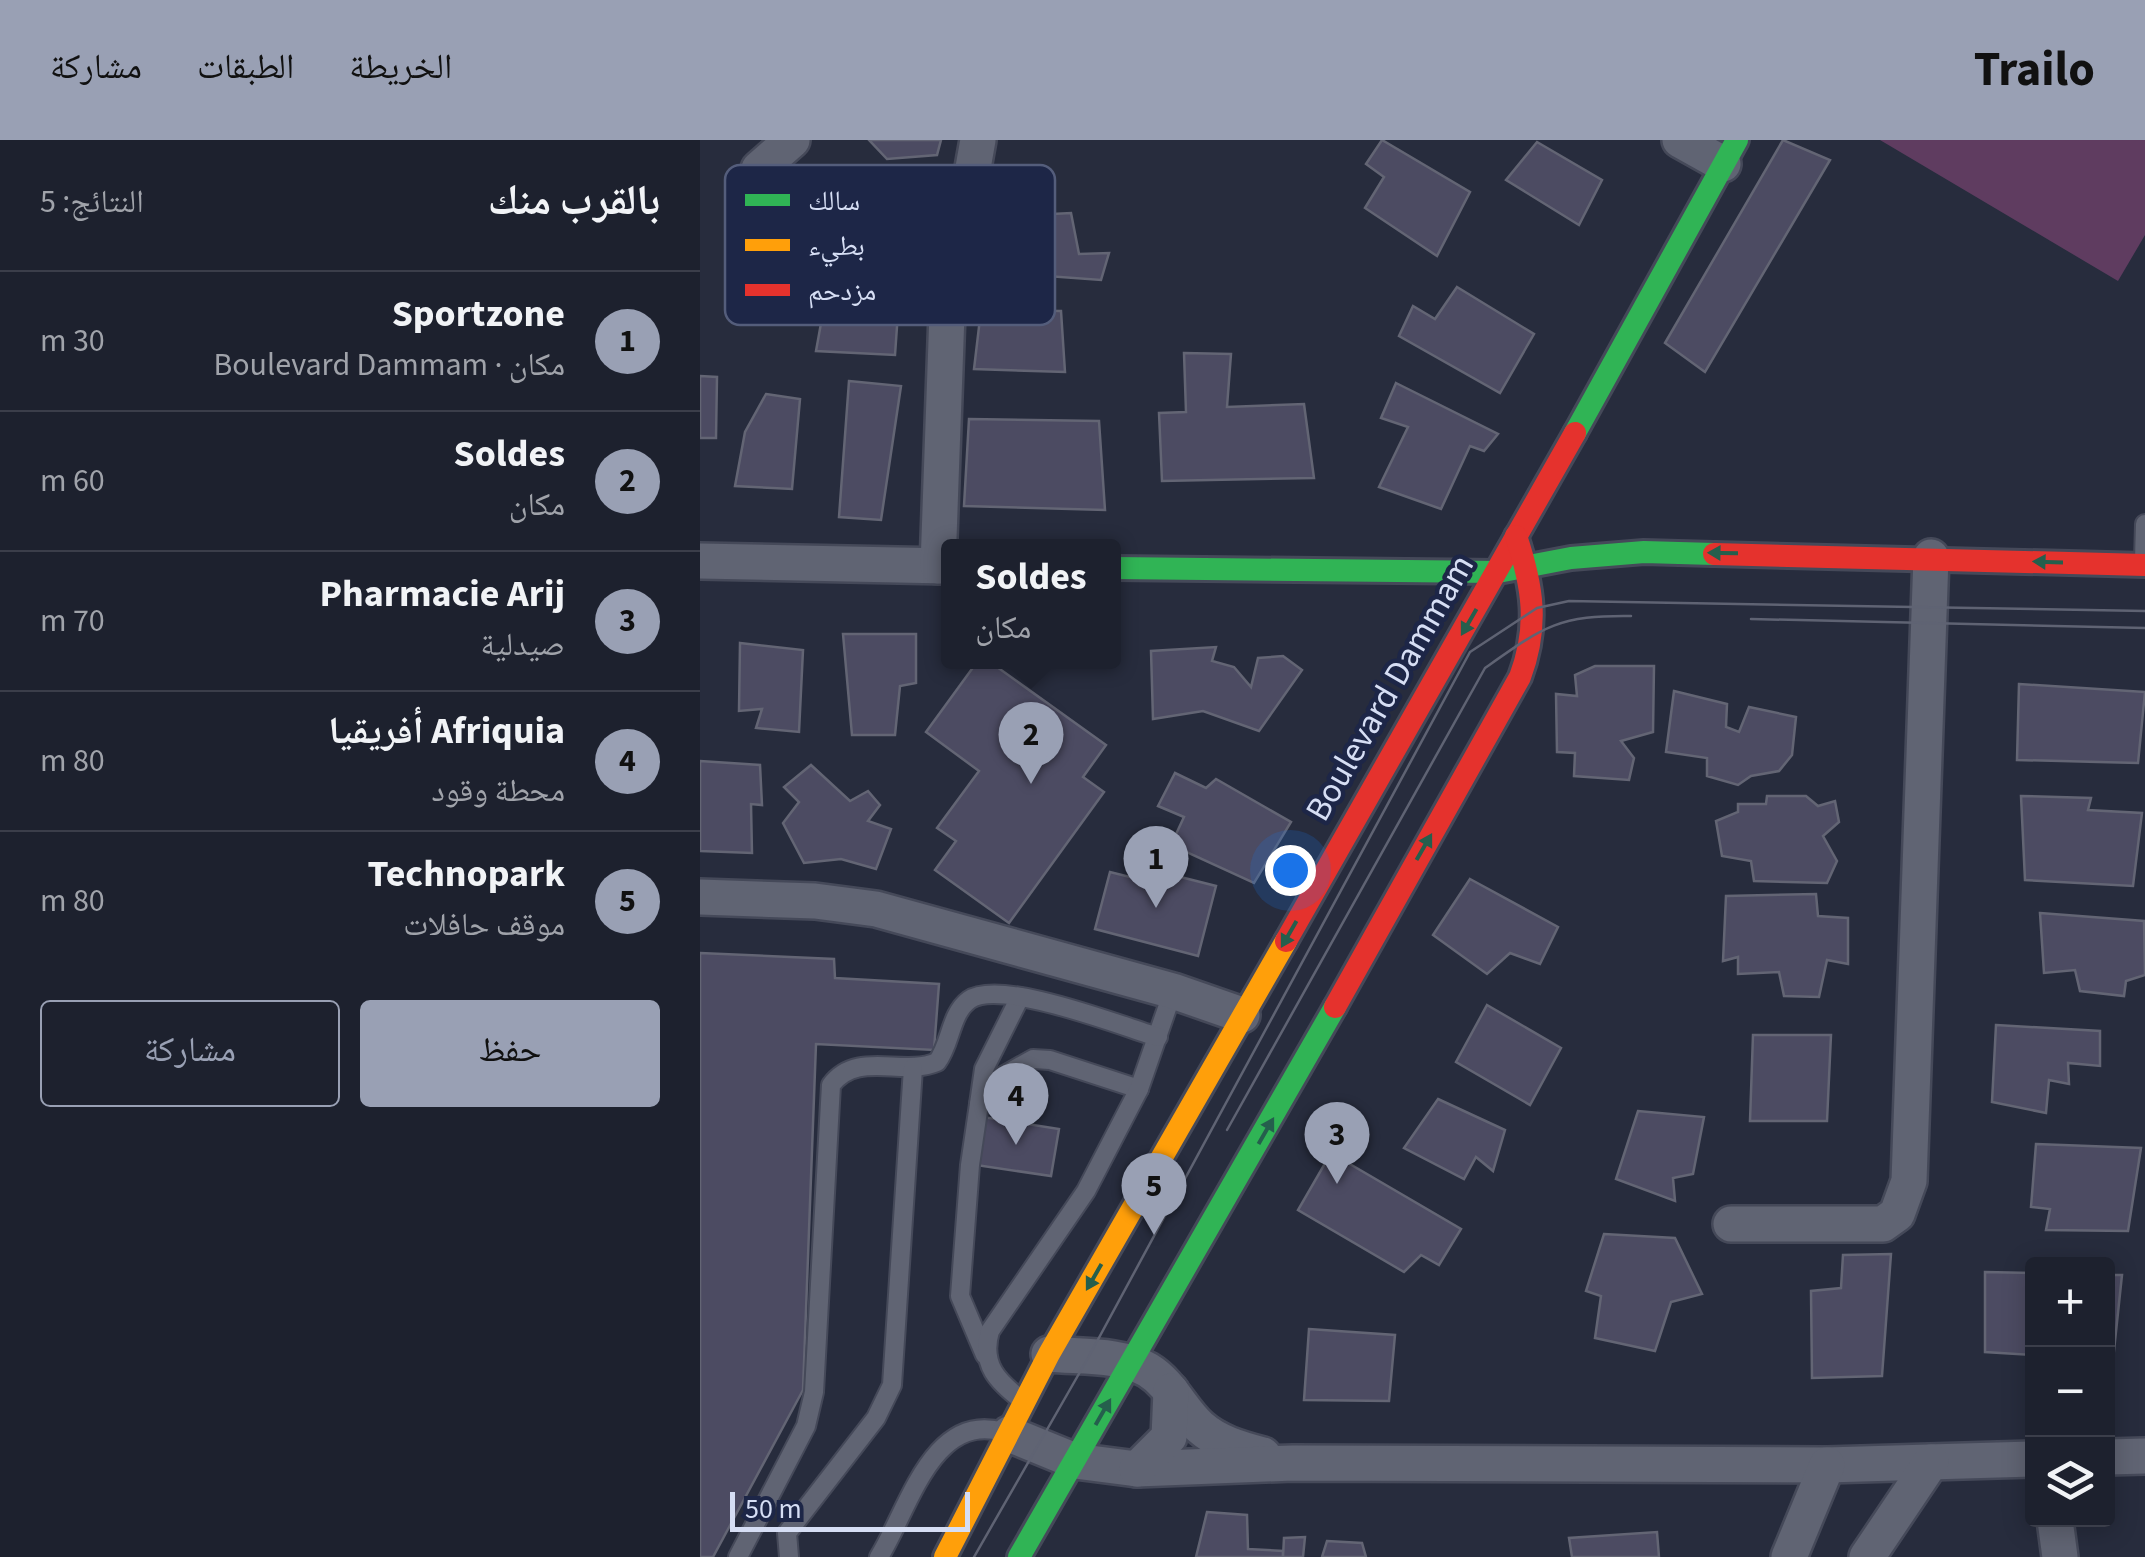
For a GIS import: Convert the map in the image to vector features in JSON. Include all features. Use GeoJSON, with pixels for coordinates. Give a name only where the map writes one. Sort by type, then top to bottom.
{"type":"FeatureCollection","features":[{"type":"Feature","properties":{"kind":"street"},"geometry":{"type":"LineString","coordinates":[[764,165],[792,140]]}},
{"type":"Feature","properties":{"kind":"street"},"geometry":{"type":"LineString","coordinates":[[973,165],[978,140]]}},
{"type":"Feature","properties":{"kind":"street"},"geometry":{"type":"LineString","coordinates":[[1680,140],[1730,152]]}},
{"type":"Feature","properties":{"kind":"street","name":"Boulevard Dammam"},"geometry":{"type":"LineString","coordinates":[[945,1557],[1050,1354],[1498,572],[1730,152]]}},
{"type":"Feature","properties":{"kind":"street"},"geometry":{"type":"LineString","coordinates":[[943,539],[947,325]]}},
{"type":"Feature","properties":{"kind":"street","name":"Boulevard Dammam"},"geometry":{"type":"LineString","coordinates":[[1020,1557],[1520,677],[1530,655],[1537,608],[1516,536]]}},
{"type":"Feature","properties":{"kind":"street"},"geometry":{"type":"LineString","coordinates":[[1121,568],[1498,572],[1572,558],[1644,552],[2144,565]]}},
{"type":"Feature","properties":{"kind":"street"},"geometry":{"type":"LineString","coordinates":[[1731,1224],[1882,1224],[1897,1214],[1909,1180],[1931,557]]}},
{"type":"Feature","properties":{"kind":"street"},"geometry":{"type":"LineString","coordinates":[[700,560],[941,566]]}},
{"type":"Feature","properties":{"kind":"street"},"geometry":{"type":"LineString","coordinates":[[700,898],[815,901],[876,909],[1173,991],[1242,1015]]}},
{"type":"Feature","properties":{"kind":"street"},"geometry":{"type":"LineString","coordinates":[[1050,1354],[1132,1363],[1171,1391],[1213,1436],[1293,1462]]}},
{"type":"Feature","properties":{"kind":"street"},"geometry":{"type":"LineString","coordinates":[[1137,1469],[1169,1437],[1171,1391]]}},
{"type":"Feature","properties":{"kind":"street"},"geometry":{"type":"LineString","coordinates":[[1009,1434],[1075,1461],[1137,1469],[1293,1462],[1827,1465],[2025,1459]]}},
{"type":"Feature","properties":{"kind":"street"},"geometry":{"type":"LineString","coordinates":[[2115,1457],[2145,1456]]}},
{"type":"Feature","properties":{"kind":"street"},"geometry":{"type":"LineString","coordinates":[[1867,1557],[1931,1462]]}},
{"type":"Feature","properties":{"kind":"street"},"geometry":{"type":"LineString","coordinates":[[1789,1557],[1827,1465]]}},
{"type":"Feature","properties":{"kind":"street"},"geometry":{"type":"LineString","coordinates":[[2056,1527],[2060,1557]]}},
{"type":"Feature","properties":{"kind":"lane"},"geometry":{"type":"LineString","coordinates":[[2144,565],[2145,524]]}},
{"type":"Feature","properties":{"kind":"lane"},"geometry":{"type":"LineString","coordinates":[[987,1360],[990,1332],[1062,1230],[1139,1089],[1173,991]]}},
{"type":"Feature","properties":{"kind":"lane"},"geometry":{"type":"LineString","coordinates":[[738,1557],[806,1426],[814,1392],[831,1084],[848,1068],[913,1068],[938,1062],[958,1013],[970,999],[1000,994],[1020,996],[1158,1036]]}},
{"type":"Feature","properties":{"kind":"lane"},"geometry":{"type":"LineString","coordinates":[[1020,996],[984,1069],[970,1164],[960,1296],[987,1360],[1004,1387],[1026,1403]]}},
{"type":"Feature","properties":{"kind":"lane"},"geometry":{"type":"LineString","coordinates":[[980,1104],[1001,1077],[1032,1059],[1050,1060],[1139,1089]]}},
{"type":"Feature","properties":{"kind":"lane"},"geometry":{"type":"LineString","coordinates":[[771,1557],[876,1418],[892,1385],[913,1068]]}},
{"type":"Feature","properties":{"kind":"lane"},"geometry":{"type":"LineString","coordinates":[[879,1557],[937,1452],[951,1438],[980,1428],[1009,1434]]}},
{"type":"Feature","properties":{"kind":"lane"},"geometry":{"type":"LineString","coordinates":[[788,1533],[789,1557]]}},
{"type":"Feature","properties":{"kind":"shaded area"},"geometry":{"type":"Polygon","coordinates":[[[1880,140],[2145,140],[2145,235],[2118,281],[1880,140]]]}},
{"type":"Feature","properties":{"kind":"building"},"geometry":{"type":"Polygon","coordinates":[[[869,140],[941,140],[937,155],[887,159],[869,140]]]}},
{"type":"Feature","properties":{"kind":"building"},"geometry":{"type":"Polygon","coordinates":[[[1382,140],[1470,192],[1437,256],[1365,208],[1384,177],[1366,164],[1382,140]]]}},
{"type":"Feature","properties":{"kind":"building"},"geometry":{"type":"Polygon","coordinates":[[[1783,140],[1830,160],[1705,372],[1665,343],[1783,140]]]}},
{"type":"Feature","properties":{"kind":"building"},"geometry":{"type":"Polygon","coordinates":[[[1537,142],[1602,180],[1579,225],[1506,180],[1537,142]]]}},
{"type":"Feature","properties":{"kind":"building"},"geometry":{"type":"Polygon","coordinates":[[[1071,213],[1079,254],[1109,253],[1101,280],[1055,277],[1055,214],[1071,213]]]}},
{"type":"Feature","properties":{"kind":"building"},"geometry":{"type":"Polygon","coordinates":[[[1457,287],[1534,334],[1500,393],[1399,336],[1413,306],[1435,319],[1457,287]]]}},
{"type":"Feature","properties":{"kind":"building"},"geometry":{"type":"Polygon","coordinates":[[[1055,311],[1061,311],[1065,372],[974,369],[979,325],[1055,325],[1055,311]]]}},
{"type":"Feature","properties":{"kind":"building"},"geometry":{"type":"Polygon","coordinates":[[[821,325],[897,325],[895,355],[816,351],[821,325]]]}},
{"type":"Feature","properties":{"kind":"building"},"geometry":{"type":"Polygon","coordinates":[[[1184,353],[1231,354],[1227,407],[1304,404],[1314,478],[1162,481],[1159,413],[1186,412],[1184,353]]]}},
{"type":"Feature","properties":{"kind":"building"},"geometry":{"type":"Polygon","coordinates":[[[700,376],[717,377],[716,438],[700,438],[700,376]]]}},
{"type":"Feature","properties":{"kind":"building"},"geometry":{"type":"Polygon","coordinates":[[[849,381],[901,386],[881,520],[839,517],[849,381]]]}},
{"type":"Feature","properties":{"kind":"building"},"geometry":{"type":"Polygon","coordinates":[[[1396,383],[1498,434],[1484,451],[1470,446],[1441,509],[1379,487],[1408,427],[1381,418],[1396,383]]]}},
{"type":"Feature","properties":{"kind":"building"},"geometry":{"type":"Polygon","coordinates":[[[766,394],[800,399],[792,489],[735,486],[745,432],[766,394]]]}},
{"type":"Feature","properties":{"kind":"building"},"geometry":{"type":"Polygon","coordinates":[[[969,419],[1099,421],[1105,510],[964,506],[969,419]]]}},
{"type":"Feature","properties":{"kind":"building"},"geometry":{"type":"Polygon","coordinates":[[[843,634],[916,634],[916,683],[900,686],[895,735],[852,735],[843,634]]]}},
{"type":"Feature","properties":{"kind":"building"},"geometry":{"type":"Polygon","coordinates":[[[740,643],[803,650],[799,732],[756,728],[762,709],[739,711],[740,643]]]}},
{"type":"Feature","properties":{"kind":"building"},"geometry":{"type":"Polygon","coordinates":[[[1216,647],[1212,661],[1234,667],[1251,687],[1258,658],[1283,656],[1302,670],[1259,731],[1203,711],[1153,719],[1151,651],[1216,647]]]}},
{"type":"Feature","properties":{"kind":"building"},"geometry":{"type":"Polygon","coordinates":[[[1595,666],[1654,666],[1653,732],[1621,741],[1634,758],[1629,780],[1574,776],[1575,753],[1557,752],[1556,694],[1577,696],[1575,675],[1595,666]]]}},
{"type":"Feature","properties":{"kind":"building"},"geometry":{"type":"Polygon","coordinates":[[[972,669],[1000,669],[1106,745],[1083,777],[1104,792],[1009,923],[935,870],[956,841],[937,828],[979,771],[926,732],[972,669]]]}},
{"type":"Feature","properties":{"kind":"building"},"geometry":{"type":"Polygon","coordinates":[[[2019,684],[2145,692],[2138,763],[2017,760],[2019,684]]]}},
{"type":"Feature","properties":{"kind":"building"},"geometry":{"type":"Polygon","coordinates":[[[1674,691],[1727,704],[1726,727],[1739,732],[1749,707],[1796,717],[1792,755],[1779,771],[1751,776],[1738,785],[1707,776],[1707,758],[1666,752],[1674,691]]]}},
{"type":"Feature","properties":{"kind":"building"},"geometry":{"type":"Polygon","coordinates":[[[700,761],[760,765],[762,805],[751,804],[752,853],[700,851],[700,761]]]}},
{"type":"Feature","properties":{"kind":"building"},"geometry":{"type":"Polygon","coordinates":[[[811,765],[850,801],[868,791],[880,805],[868,821],[891,829],[876,869],[841,859],[804,863],[783,823],[799,802],[784,787],[811,765]]]}},
{"type":"Feature","properties":{"kind":"building"},"geometry":{"type":"Polygon","coordinates":[[[1175,773],[1206,788],[1216,779],[1291,822],[1254,883],[1171,845],[1184,817],[1158,806],[1175,773]]]}},
{"type":"Feature","properties":{"kind":"building"},"geometry":{"type":"Polygon","coordinates":[[[1767,796],[1806,796],[1818,806],[1835,801],[1839,822],[1823,836],[1837,861],[1827,883],[1754,881],[1751,861],[1722,856],[1716,821],[1738,812],[1738,804],[1766,804],[1767,796]]]}},
{"type":"Feature","properties":{"kind":"building"},"geometry":{"type":"Polygon","coordinates":[[[2021,796],[2091,798],[2088,810],[2142,813],[2133,886],[2025,880],[2021,796]]]}},
{"type":"Feature","properties":{"kind":"building"},"geometry":{"type":"Polygon","coordinates":[[[1137,866],[1216,886],[1198,956],[1095,929],[1110,872],[1134,878],[1137,866]]]}},
{"type":"Feature","properties":{"kind":"building"},"geometry":{"type":"Polygon","coordinates":[[[1470,879],[1558,927],[1540,964],[1510,953],[1487,974],[1433,935],[1470,879]]]}},
{"type":"Feature","properties":{"kind":"building"},"geometry":{"type":"Polygon","coordinates":[[[1816,894],[1818,916],[1848,918],[1848,964],[1827,960],[1819,997],[1784,996],[1779,972],[1738,974],[1738,957],[1723,961],[1726,896],[1816,894]]]}},
{"type":"Feature","properties":{"kind":"building"},"geometry":{"type":"Polygon","coordinates":[[[2040,913],[2144,921],[2145,975],[2126,981],[2124,996],[2080,991],[2075,970],[2044,973],[2040,913]]]}},
{"type":"Feature","properties":{"kind":"building"},"geometry":{"type":"Polygon","coordinates":[[[700,953],[834,959],[835,978],[939,984],[934,1050],[816,1044],[803,1390],[713,1557],[700,1557],[700,953]]]}},
{"type":"Feature","properties":{"kind":"building"},"geometry":{"type":"Polygon","coordinates":[[[1487,1005],[1561,1048],[1530,1105],[1456,1062],[1487,1005]]]}},
{"type":"Feature","properties":{"kind":"building"},"geometry":{"type":"Polygon","coordinates":[[[1996,1025],[2100,1031],[2100,1066],[2068,1063],[2069,1084],[2049,1080],[2046,1113],[1992,1102],[1996,1025]]]}},
{"type":"Feature","properties":{"kind":"building"},"geometry":{"type":"Polygon","coordinates":[[[1753,1035],[1831,1035],[1827,1121],[1750,1121],[1753,1035]]]}},
{"type":"Feature","properties":{"kind":"building"},"geometry":{"type":"Polygon","coordinates":[[[1438,1099],[1505,1130],[1493,1171],[1476,1157],[1464,1179],[1404,1148],[1438,1099]]]}},
{"type":"Feature","properties":{"kind":"building"},"geometry":{"type":"Polygon","coordinates":[[[1638,1111],[1704,1117],[1693,1174],[1673,1178],[1675,1201],[1616,1179],[1638,1111]]]}},
{"type":"Feature","properties":{"kind":"building"},"geometry":{"type":"Polygon","coordinates":[[[983,1117],[1059,1129],[1051,1176],[976,1165],[983,1117]]]}},
{"type":"Feature","properties":{"kind":"building"},"geometry":{"type":"Polygon","coordinates":[[[2036,1144],[2141,1148],[2128,1231],[2046,1230],[2050,1209],[2031,1207],[2036,1144]]]}},
{"type":"Feature","properties":{"kind":"building"},"geometry":{"type":"Polygon","coordinates":[[[1331,1153],[1461,1229],[1439,1265],[1421,1255],[1404,1272],[1298,1210],[1331,1153]]]}},
{"type":"Feature","properties":{"kind":"building"},"geometry":{"type":"Polygon","coordinates":[[[1604,1234],[1675,1238],[1702,1294],[1671,1302],[1655,1351],[1595,1338],[1601,1296],[1586,1291],[1604,1234]]]}},
{"type":"Feature","properties":{"kind":"building"},"geometry":{"type":"Polygon","coordinates":[[[1891,1254],[1882,1376],[1812,1378],[1811,1291],[1841,1288],[1843,1255],[1891,1254]]]}},
{"type":"Feature","properties":{"kind":"building"},"geometry":{"type":"Polygon","coordinates":[[[1985,1272],[2025,1273],[2025,1355],[1985,1352],[1985,1272]]]}},
{"type":"Feature","properties":{"kind":"building"},"geometry":{"type":"Polygon","coordinates":[[[2115,1275],[2122,1275],[2115,1341],[2115,1275]]]}},
{"type":"Feature","properties":{"kind":"building"},"geometry":{"type":"Polygon","coordinates":[[[1309,1329],[1395,1335],[1389,1401],[1304,1400],[1309,1329]]]}},
{"type":"Feature","properties":{"kind":"building"},"geometry":{"type":"Polygon","coordinates":[[[1207,1512],[1247,1515],[1248,1549],[1283,1551],[1283,1557],[1196,1557],[1207,1512]]]}},
{"type":"Feature","properties":{"kind":"building"},"geometry":{"type":"Polygon","coordinates":[[[1657,1532],[1659,1557],[1572,1557],[1569,1538],[1657,1532]]]}},
{"type":"Feature","properties":{"kind":"building"},"geometry":{"type":"Polygon","coordinates":[[[1305,1537],[1303,1557],[1283,1557],[1284,1538],[1305,1537]]]}},
{"type":"Feature","properties":{"kind":"building"},"geometry":{"type":"Polygon","coordinates":[[[1327,1541],[1362,1543],[1366,1557],[1322,1557],[1327,1541]]]}},
{"type":"Feature","properties":{"kind":"tram line"},"geometry":{"type":"LineString","coordinates":[[974,1557],[1088,1358],[1470,652],[1537,608],[1569,601],[2145,611]]}},
{"type":"Feature","properties":{"kind":"tram line"},"geometry":{"type":"LineString","coordinates":[[1227,1130],[1485,668],[1552,626],[1586,618],[1631,616]]}},
{"type":"Feature","properties":{"kind":"tram line"},"geometry":{"type":"LineString","coordinates":[[1751,619],[2145,628]]}},
{"type":"Feature","properties":{"kind":"traffic: fast"},"geometry":{"type":"LineString","coordinates":[[1575,433],[1737,140]]}},
{"type":"Feature","properties":{"kind":"traffic: fast"},"geometry":{"type":"LineString","coordinates":[[1121,568],[1498,572],[1571,558],[1644,552],[1714,554]]}},
{"type":"Feature","properties":{"kind":"traffic: fast"},"geometry":{"type":"LineString","coordinates":[[1019,1557],[1335,1007]]}},
{"type":"Feature","properties":{"kind":"traffic: slow"},"geometry":{"type":"LineString","coordinates":[[945,1557],[1049,1354],[1286,941]]}},
{"type":"Feature","properties":{"kind":"traffic: jam"},"geometry":{"type":"LineString","coordinates":[[1286,941],[1575,433]]}},
{"type":"Feature","properties":{"kind":"traffic: jam"},"geometry":{"type":"LineString","coordinates":[[1335,1007],[1520,677],[1530,641],[1532,607],[1516,536]]}},
{"type":"Feature","properties":{"kind":"traffic: jam"},"geometry":{"type":"LineString","coordinates":[[1714,554],[2145,565]]}},
{"type":"Feature","properties":{"kind":"place","name":"Soldes"},"geometry":{"type":"Point","coordinates":[1031,784]}},
{"type":"Feature","properties":{"kind":"place","name":"Sportzone"},"geometry":{"type":"Point","coordinates":[1156,908]}},
{"type":"Feature","properties":{"kind":"place","name":"Afriquia أفريقيا"},"geometry":{"type":"Point","coordinates":[1016,1145]}},
{"type":"Feature","properties":{"kind":"place","name":"Pharmacie Arij"},"geometry":{"type":"Point","coordinates":[1337,1184]}},
{"type":"Feature","properties":{"kind":"place","name":"Technopark"},"geometry":{"type":"Point","coordinates":[1154,1235]}}]}
